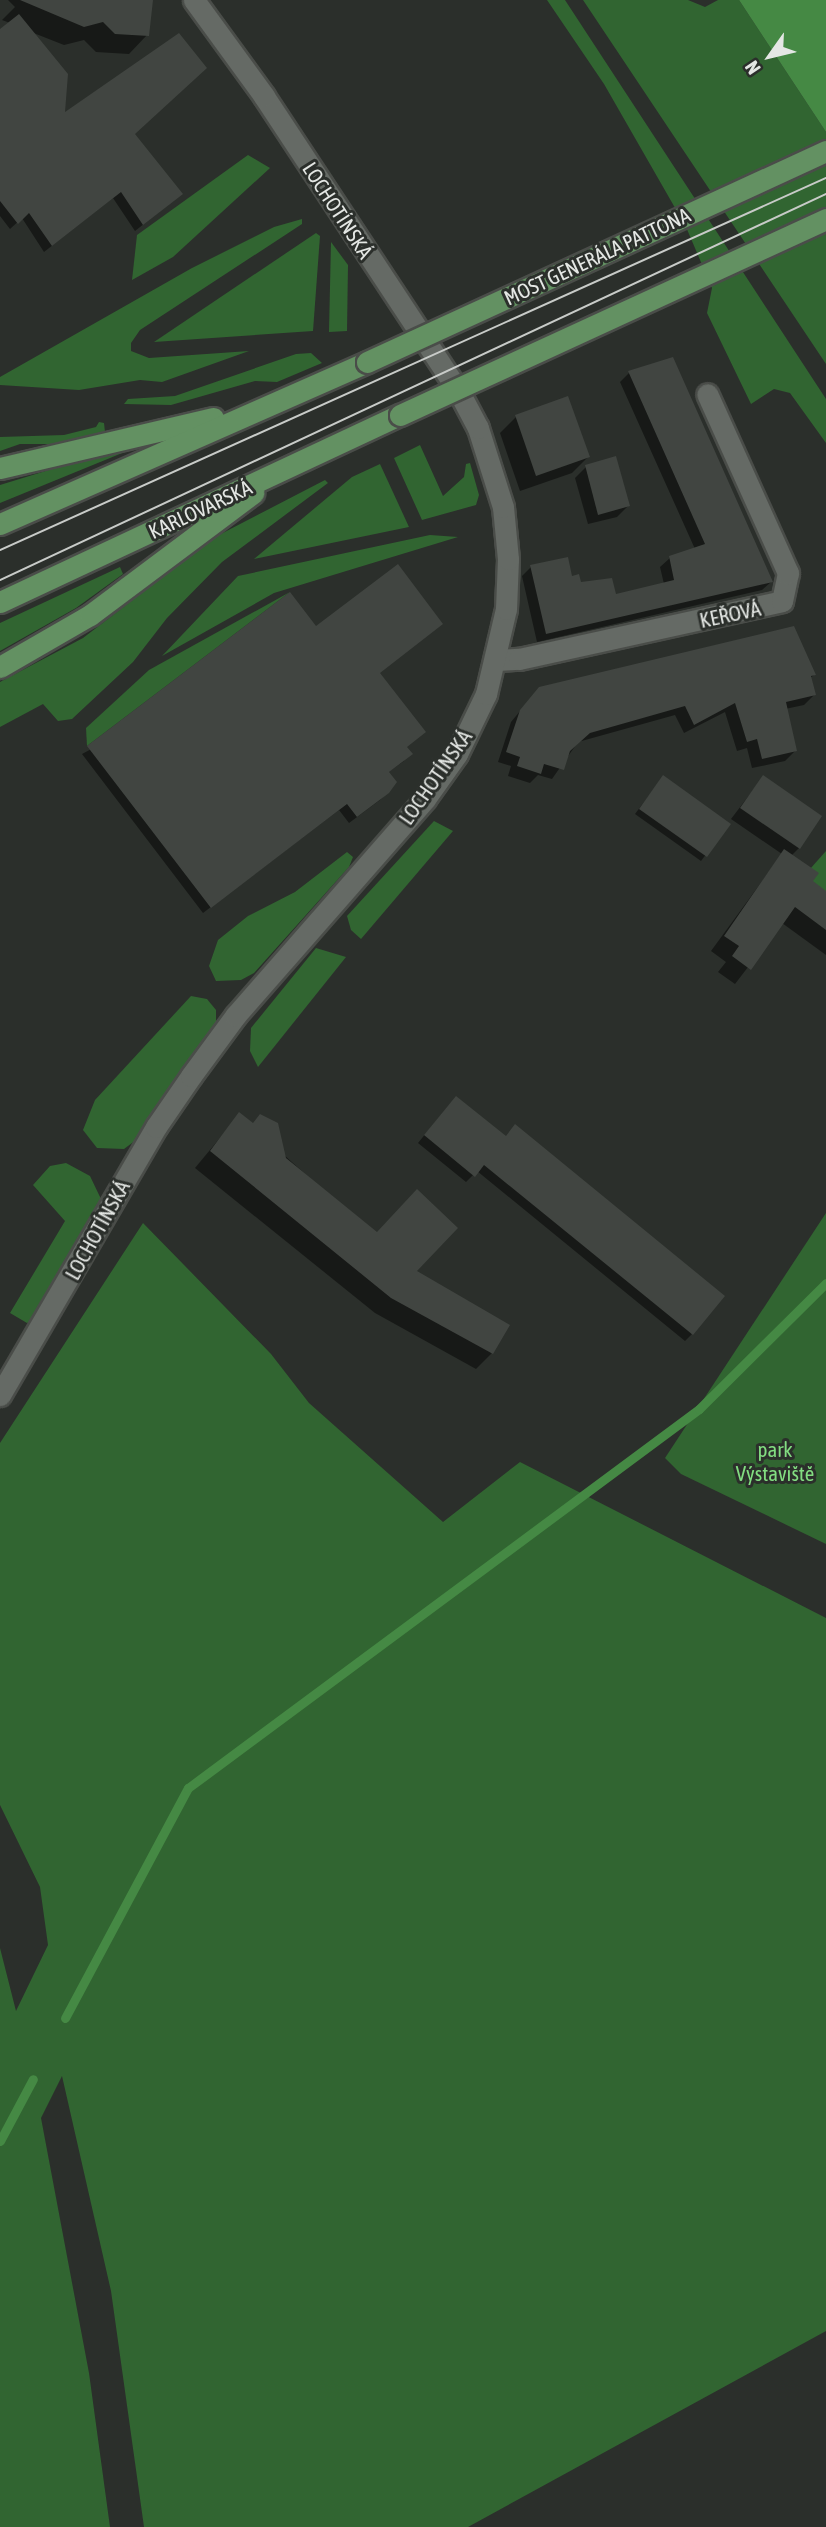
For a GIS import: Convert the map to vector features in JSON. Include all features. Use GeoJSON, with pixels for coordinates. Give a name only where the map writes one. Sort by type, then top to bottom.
{"type":"FeatureCollection","features":[{"type":"Feature","properties":{"kind":"main road","name":"MOST GENERÁLA PATTONA"},"geometry":{"type":"LineString","coordinates":[[272,402],[367,362],[826,151]]}},
{"type":"Feature","properties":{"kind":"main road","name":"KARLOVARSKÁ"},"geometry":{"type":"LineString","coordinates":[[0,602],[826,219]]}},
{"type":"Feature","properties":{"kind":"main road"},"geometry":{"type":"LineString","coordinates":[[0,468],[272,402]]}},
{"type":"Feature","properties":{"kind":"main road"},"geometry":{"type":"LineString","coordinates":[[0,524],[272,402]]}},
{"type":"Feature","properties":{"kind":"main road"},"geometry":{"type":"LineString","coordinates":[[0,667],[90,615],[288,467]]}},
{"type":"Feature","properties":{"kind":"street","name":"LOCHOTÍNSKÁ"},"geometry":{"type":"LineString","coordinates":[[0,1395],[156,1126],[236,1014],[425,799],[473,724],[496,660],[508,559],[503,507],[478,428],[458,392],[264,96],[194,0]]}},
{"type":"Feature","properties":{"kind":"street","name":"KEŘOVÁ"},"geometry":{"type":"LineString","coordinates":[[496,660],[530,657],[782,601],[788,573],[707,394]]}},
{"type":"Feature","properties":{"kind":"green space"},"geometry":{"type":"Polygon","coordinates":[[[547,0],[565,0],[826,399],[826,443],[790,393],[774,389],[751,404],[707,313],[712,288],[686,227],[604,84],[547,0]]]}},
{"type":"Feature","properties":{"kind":"green space"},"geometry":{"type":"Polygon","coordinates":[[[583,0],[688,0],[705,7],[718,0],[739,0],[826,132],[826,364],[583,0]]]}},
{"type":"Feature","properties":{"kind":"green space"},"geometry":{"type":"Polygon","coordinates":[[[248,155],[270,168],[173,257],[132,280],[137,235],[248,155]]]}},
{"type":"Feature","properties":{"kind":"green space"},"geometry":{"type":"Polygon","coordinates":[[[302,219],[302,224],[140,330],[131,343],[131,351],[149,358],[249,351],[162,382],[140,380],[79,390],[0,385],[0,377],[192,268],[274,227],[302,219]]]}},
{"type":"Feature","properties":{"kind":"green space"},"geometry":{"type":"Polygon","coordinates":[[[316,233],[320,236],[313,331],[154,342],[316,233]]]}},
{"type":"Feature","properties":{"kind":"green space"},"geometry":{"type":"Polygon","coordinates":[[[331,242],[348,265],[347,331],[329,332],[331,242]]]}},
{"type":"Feature","properties":{"kind":"green space"},"geometry":{"type":"Polygon","coordinates":[[[311,353],[322,363],[277,382],[255,381],[171,405],[124,404],[128,399],[175,396],[296,354],[311,353]]]}},
{"type":"Feature","properties":{"kind":"green space"},"geometry":{"type":"Polygon","coordinates":[[[99,422],[104,423],[105,432],[55,444],[20,444],[0,451],[0,437],[64,435],[96,427],[99,422]]]}},
{"type":"Feature","properties":{"kind":"green space"},"geometry":{"type":"Polygon","coordinates":[[[130,445],[132,449],[0,503],[0,485],[130,445]]]}},
{"type":"Feature","properties":{"kind":"green space"},"geometry":{"type":"Polygon","coordinates":[[[420,445],[443,496],[464,477],[466,464],[470,463],[479,495],[476,505],[422,520],[394,458],[420,445]]]}},
{"type":"Feature","properties":{"kind":"green space"},"geometry":{"type":"Polygon","coordinates":[[[380,464],[409,527],[254,559],[352,477],[380,464]]]}},
{"type":"Feature","properties":{"kind":"green space"},"geometry":{"type":"Polygon","coordinates":[[[325,480],[328,483],[222,562],[167,618],[133,662],[72,719],[58,721],[43,704],[0,727],[0,682],[83,638],[215,537],[325,480]]]}},
{"type":"Feature","properties":{"kind":"green space"},"geometry":{"type":"Polygon","coordinates":[[[430,535],[458,537],[274,593],[162,656],[238,576],[430,535]]]}},
{"type":"Feature","properties":{"kind":"green space"},"geometry":{"type":"Polygon","coordinates":[[[120,567],[123,574],[76,608],[0,651],[0,623],[120,567]]]}},
{"type":"Feature","properties":{"kind":"green space"},"geometry":{"type":"Polygon","coordinates":[[[290,592],[87,746],[86,728],[149,670],[290,592]]]}},
{"type":"Feature","properties":{"kind":"green space"},"geometry":{"type":"Polygon","coordinates":[[[434,821],[453,831],[361,939],[351,930],[347,916],[434,821]]]}},
{"type":"Feature","properties":{"kind":"green space"},"geometry":{"type":"Polygon","coordinates":[[[826,851],[826,894],[802,878],[826,851]]]}},
{"type":"Feature","properties":{"kind":"green space"},"geometry":{"type":"Polygon","coordinates":[[[347,852],[353,857],[349,867],[254,973],[241,980],[216,981],[209,966],[218,940],[248,916],[295,892],[347,852]]]}},
{"type":"Feature","properties":{"kind":"green space"},"geometry":{"type":"Polygon","coordinates":[[[316,948],[346,957],[258,1067],[250,1051],[251,1028],[316,948]]]}},
{"type":"Feature","properties":{"kind":"green space"},"geometry":{"type":"Polygon","coordinates":[[[191,996],[207,999],[216,1010],[216,1026],[136,1140],[124,1149],[97,1148],[83,1130],[95,1100],[191,996]]]}},
{"type":"Feature","properties":{"kind":"green space"},"geometry":{"type":"Polygon","coordinates":[[[66,1163],[90,1176],[101,1199],[40,1317],[27,1323],[10,1313],[65,1221],[33,1185],[50,1166],[66,1163]]]}},
{"type":"Feature","properties":{"kind":"green space","name":"park Výstaviště"},"geometry":{"type":"Polygon","coordinates":[[[826,1213],[826,1544],[681,1474],[665,1458],[826,1213]]]}},
{"type":"Feature","properties":{"kind":"green space"},"geometry":{"type":"Polygon","coordinates":[[[143,1223],[271,1354],[309,1403],[443,1522],[520,1462],[826,1618],[826,2331],[468,2527],[144,2527],[111,2291],[62,2076],[41,2118],[89,2373],[110,2527],[0,2527],[0,1948],[16,2011],[48,1945],[40,1887],[0,1805],[0,1443],[143,1223]]]}},
{"type":"Feature","properties":{"kind":"shaded area"},"geometry":{"type":"Polygon","coordinates":[[[739,0],[826,0],[826,132],[739,0]]]}},
{"type":"Feature","properties":{"kind":"building"},"geometry":{"type":"Polygon","coordinates":[[[20,0],[153,0],[149,36],[115,34],[103,22],[84,27],[20,0]]]}},
{"type":"Feature","properties":{"kind":"building"},"geometry":{"type":"Polygon","coordinates":[[[19,14],[68,74],[65,112],[179,33],[207,68],[135,134],[183,194],[143,225],[121,192],[52,246],[29,213],[18,224],[0,201],[0,29],[19,14]]]}},
{"type":"Feature","properties":{"kind":"building"},"geometry":{"type":"Polygon","coordinates":[[[673,357],[773,582],[546,634],[530,565],[568,557],[572,576],[579,574],[581,582],[612,578],[616,594],[674,580],[669,556],[705,544],[628,371],[673,357]]]}},
{"type":"Feature","properties":{"kind":"building"},"geometry":{"type":"Polygon","coordinates":[[[568,396],[590,457],[536,476],[515,415],[568,396]]]}},
{"type":"Feature","properties":{"kind":"building"},"geometry":{"type":"Polygon","coordinates":[[[616,456],[630,506],[598,515],[585,465],[616,456]]]}},
{"type":"Feature","properties":{"kind":"building"},"geometry":{"type":"Polygon","coordinates":[[[398,564],[443,624],[380,673],[426,732],[407,747],[413,754],[389,772],[397,782],[389,793],[357,817],[347,804],[211,908],[87,746],[290,592],[316,626],[398,564]]]}},
{"type":"Feature","properties":{"kind":"building"},"geometry":{"type":"Polygon","coordinates":[[[794,626],[816,675],[811,676],[816,695],[786,702],[797,751],[762,759],[757,739],[747,742],[735,703],[694,725],[685,706],[590,733],[570,751],[564,770],[544,764],[541,774],[517,766],[520,757],[506,752],[520,710],[539,687],[794,626]]]}},
{"type":"Feature","properties":{"kind":"building"},"geometry":{"type":"Polygon","coordinates":[[[663,775],[731,824],[707,857],[639,809],[663,775]]]}},
{"type":"Feature","properties":{"kind":"building"},"geometry":{"type":"Polygon","coordinates":[[[763,775],[822,816],[800,849],[740,808],[763,775]]]}},
{"type":"Feature","properties":{"kind":"building"},"geometry":{"type":"Polygon","coordinates":[[[784,849],[819,873],[813,881],[826,891],[826,930],[795,907],[751,970],[732,956],[739,946],[724,936],[784,849]]]}},
{"type":"Feature","properties":{"kind":"building"},"geometry":{"type":"Polygon","coordinates":[[[456,1096],[506,1136],[515,1124],[725,1296],[693,1335],[484,1165],[475,1177],[424,1135],[456,1096]]]}},
{"type":"Feature","properties":{"kind":"building"},"geometry":{"type":"Polygon","coordinates":[[[239,1112],[253,1123],[260,1114],[278,1123],[286,1158],[377,1232],[417,1189],[458,1228],[417,1271],[510,1325],[493,1354],[391,1298],[210,1151],[239,1112]]]}},
{"type":"Feature","properties":{"kind":"waterway"},"geometry":{"type":"LineString","coordinates":[[65,2018],[188,1788],[699,1409],[826,1283]]}},
{"type":"Feature","properties":{"kind":"waterway"},"geometry":{"type":"LineString","coordinates":[[0,2141],[33,2079]]}},
{"type":"Feature","properties":{"kind":"tram line"},"geometry":{"type":"LineString","coordinates":[[0,550],[826,178]]}},
{"type":"Feature","properties":{"kind":"tram line"},"geometry":{"type":"LineString","coordinates":[[0,580],[826,194]]}}]}
